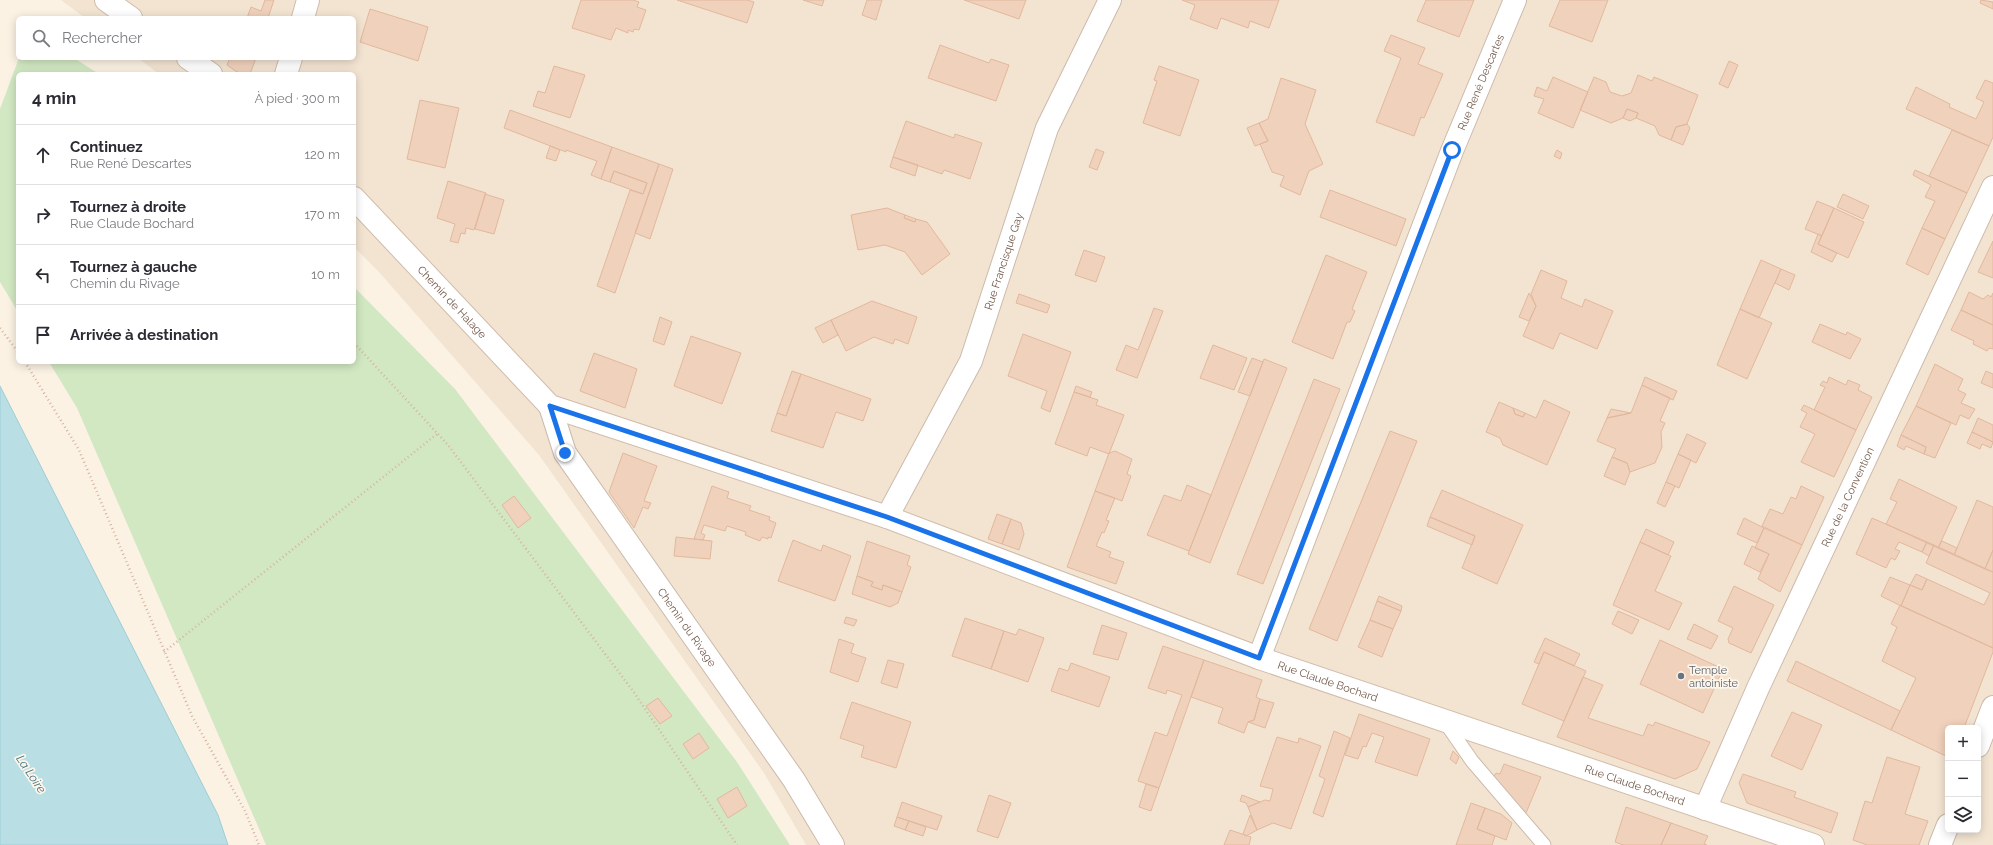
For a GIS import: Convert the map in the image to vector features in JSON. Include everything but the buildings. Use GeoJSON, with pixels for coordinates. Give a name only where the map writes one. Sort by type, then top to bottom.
{"type":"FeatureCollection","features":[{"type":"Feature","properties":{"kind":"street"},"geometry":{"type":"LineString","coordinates":[[106,0],[128,16]]}},
{"type":"Feature","properties":{"kind":"street"},"geometry":{"type":"LineString","coordinates":[[304,16],[308,0]]}},
{"type":"Feature","properties":{"kind":"street","name":"Rue Francisque Gay"},"geometry":{"type":"LineString","coordinates":[[887,517],[971,361],[1047,128],[1110,0]]}},
{"type":"Feature","properties":{"kind":"street","name":"Rue René Descartes"},"geometry":{"type":"LineString","coordinates":[[1259,658],[1452,150],[1515,0]]}},
{"type":"Feature","properties":{"kind":"street"},"geometry":{"type":"LineString","coordinates":[[191,60],[208,72]]}},
{"type":"Feature","properties":{"kind":"street"},"geometry":{"type":"LineString","coordinates":[[287,72],[290,60]]}},
{"type":"Feature","properties":{"kind":"street","name":"Rue de la Convention"},"geometry":{"type":"LineString","coordinates":[[1705,809],[1758,688],[1993,186]]}},
{"type":"Feature","properties":{"kind":"street","name":"Chemin de Halage"},"geometry":{"type":"LineString","coordinates":[[356,200],[550,406]]}},
{"type":"Feature","properties":{"kind":"street","name":"Rue Claude Bochard"},"geometry":{"type":"LineString","coordinates":[[550,406],[887,517],[1259,658],[1813,845]]}},
{"type":"Feature","properties":{"kind":"street","name":"Chemin du Rivage"},"geometry":{"type":"LineString","coordinates":[[550,406],[565,453],[790,773],[833,845]]}},
{"type":"Feature","properties":{"kind":"street"},"geometry":{"type":"LineString","coordinates":[[1981,738],[1993,707]]}},
{"type":"Feature","properties":{"kind":"street"},"geometry":{"type":"LineString","coordinates":[[1940,845],[1945,832]]}},
{"type":"Feature","properties":{"kind":"lane"},"geometry":{"type":"LineString","coordinates":[[1444,720],[1472,761],[1544,845]]}},
{"type":"Feature","properties":{"kind":"path"},"geometry":{"type":"LineString","coordinates":[[0,328],[16,349]]}},
{"type":"Feature","properties":{"kind":"path"},"geometry":{"type":"LineString","coordinates":[[356,345],[438,434],[633,691],[737,845]]}},
{"type":"Feature","properties":{"kind":"path"},"geometry":{"type":"LineString","coordinates":[[26,364],[80,450],[192,716],[245,811],[260,845]]}},
{"type":"Feature","properties":{"kind":"path"},"geometry":{"type":"LineString","coordinates":[[164,652],[438,434]]}},
{"type":"Feature","properties":{"kind":"shaded area"},"geometry":{"type":"Polygon","coordinates":[[[61,0],[1993,0],[1993,845],[806,845],[764,773],[539,455],[379,272],[356,249],[356,72],[156,72],[141,60],[356,60],[356,16],[82,16],[61,0]]]}},
{"type":"Feature","properties":{"kind":"green space"},"geometry":{"type":"Polygon","coordinates":[[[18,60],[77,60],[96,72],[16,72],[16,309],[0,282],[0,109],[18,60]]]}},
{"type":"Feature","properties":{"kind":"green space"},"geometry":{"type":"Polygon","coordinates":[[[356,289],[455,389],[737,762],[790,845],[266,845],[77,408],[50,364],[356,364],[356,289]]]}},
{"type":"Feature","properties":{"kind":"water","name":"La Loire"},"geometry":{"type":"Polygon","coordinates":[[[0,386],[218,815],[228,845],[0,845],[0,386]]]}},
{"type":"Feature","properties":{"kind":"place","name":"Temple antoiniste"},"geometry":{"type":"Point","coordinates":[1681,676]}},
{"type":"Feature","properties":{"kind":"route"},"geometry":{"type":"LineString","coordinates":[[565,453],[550,406],[887,517],[1259,658],[1452,150]]}}]}
